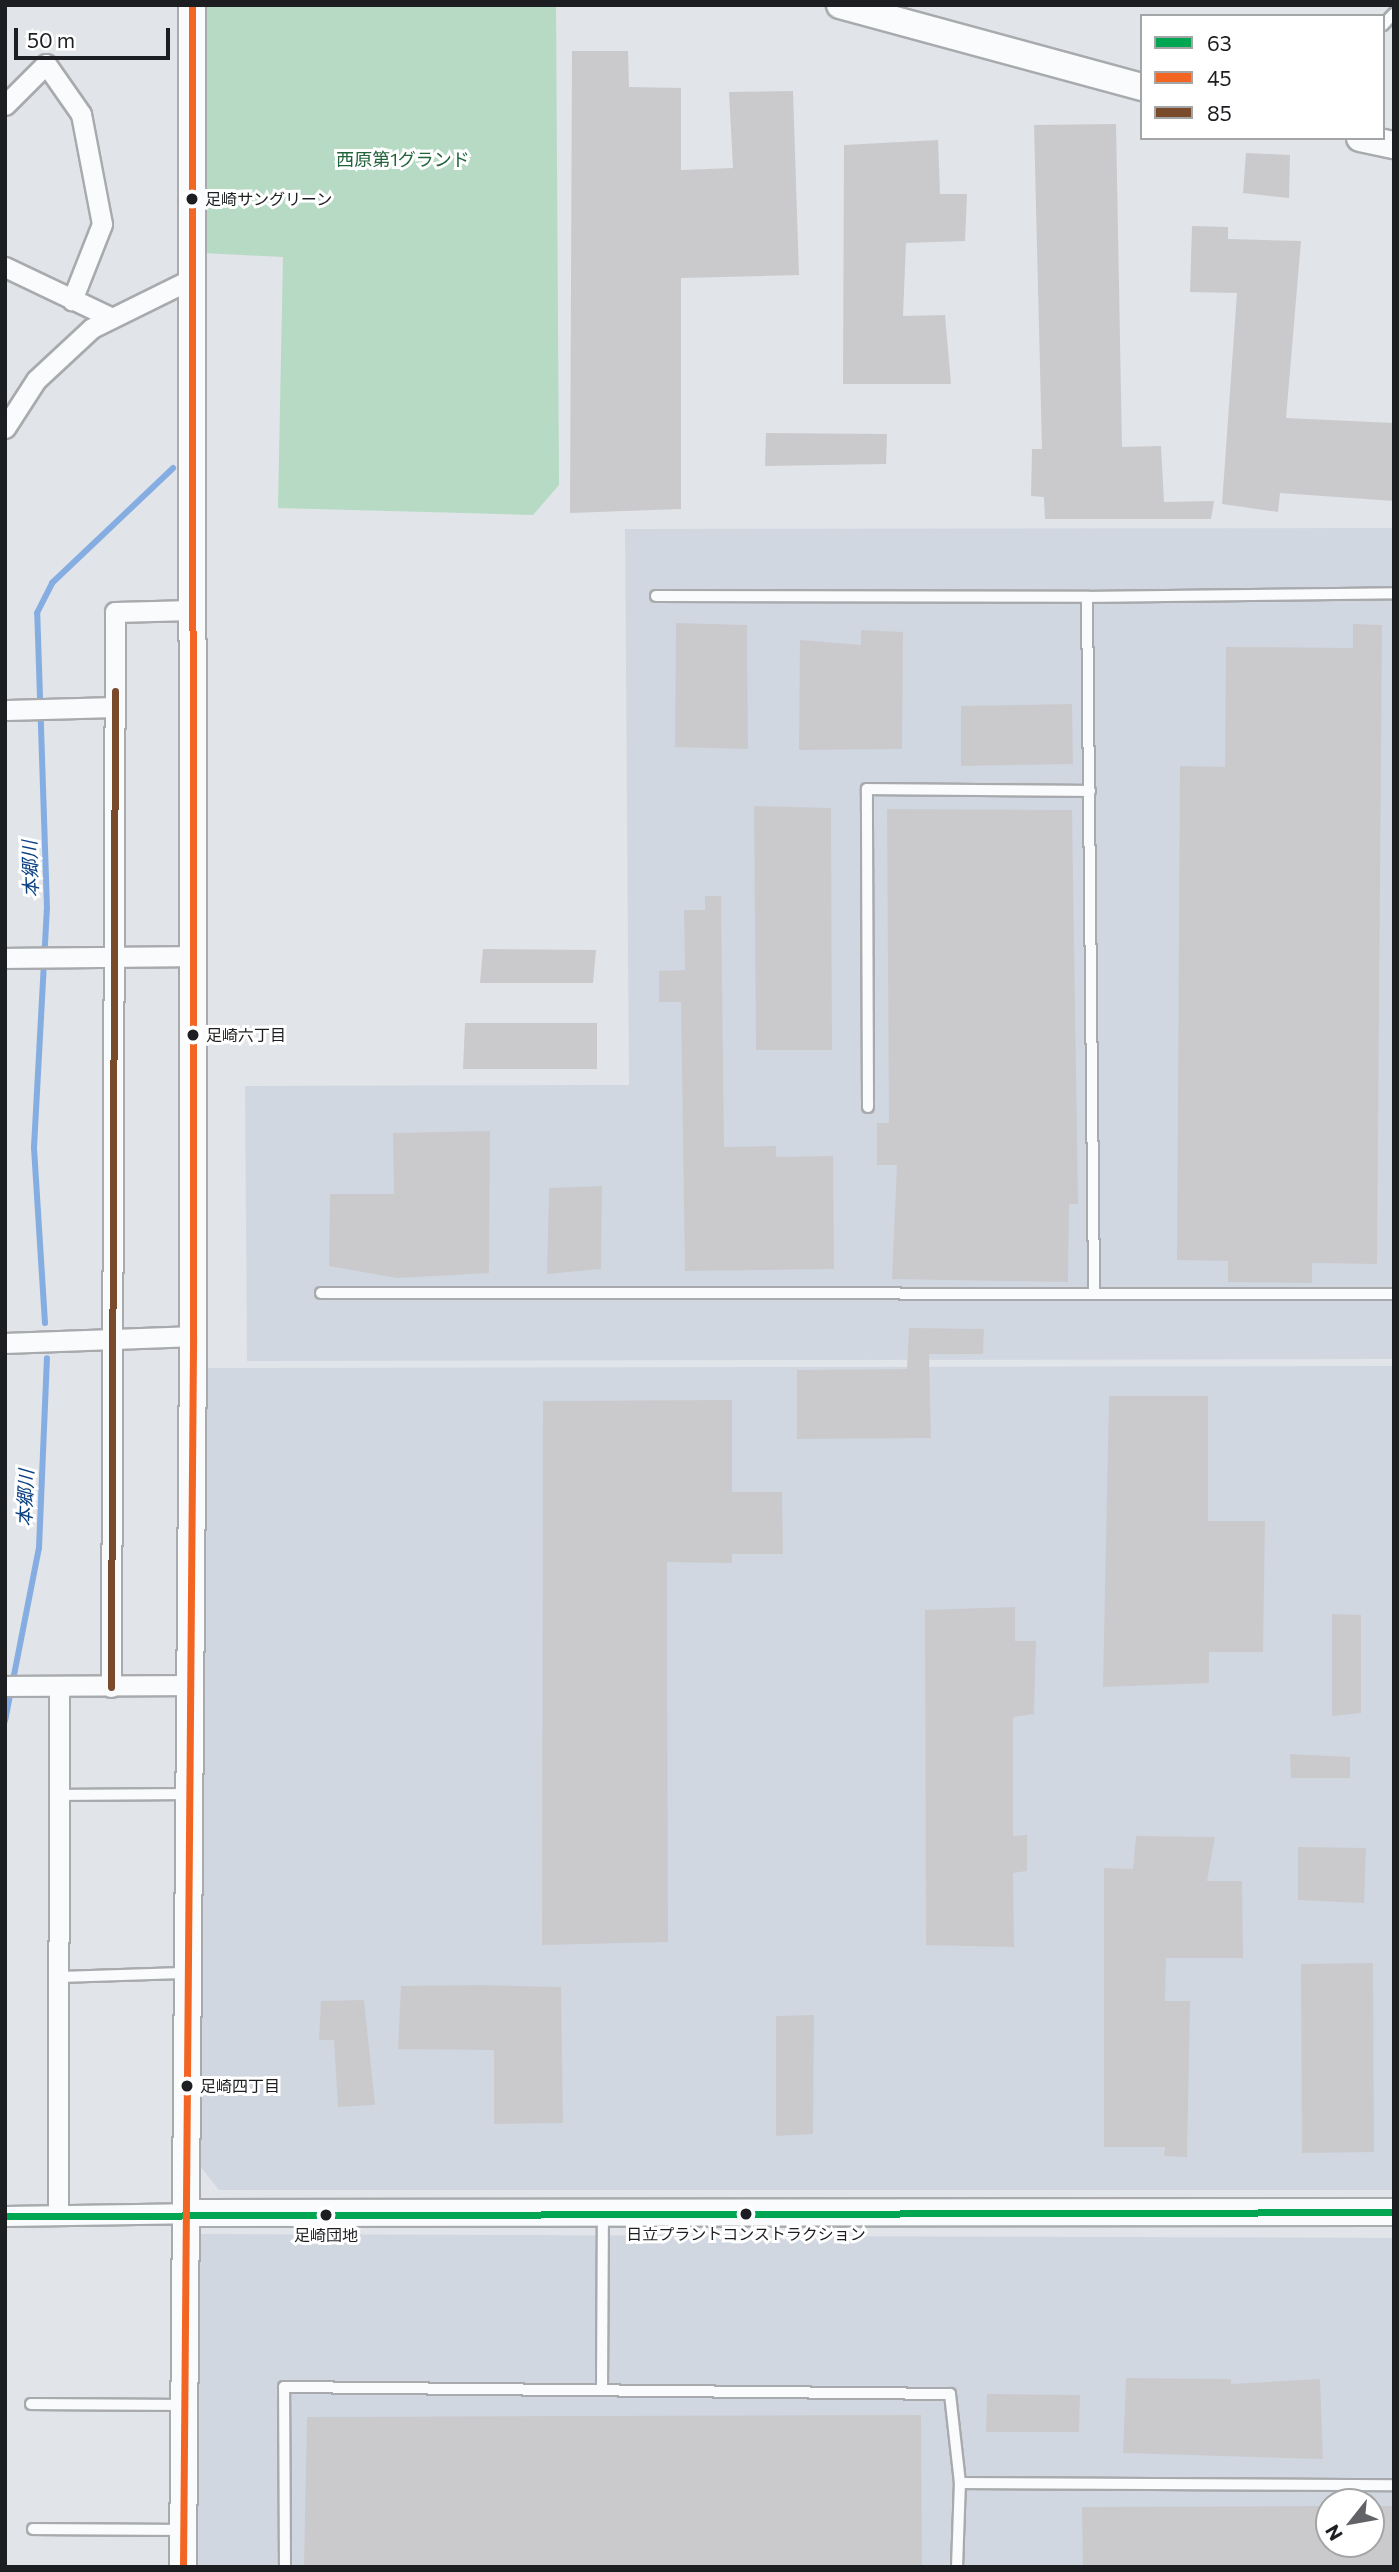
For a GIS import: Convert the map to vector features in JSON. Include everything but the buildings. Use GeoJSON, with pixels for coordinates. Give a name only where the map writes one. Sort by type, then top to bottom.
{"type":"FeatureCollection","features":[{"type":"Feature","properties":{"kind":"street"},"geometry":{"type":"LineString","coordinates":[[183,2567],[193,1336],[189,279],[192,5]]}},
{"type":"Feature","properties":{"kind":"street"},"geometry":{"type":"LineString","coordinates":[[840,5],[1140,86]]}},
{"type":"Feature","properties":{"kind":"street"},"geometry":{"type":"LineString","coordinates":[[5,105],[46,64],[81,114],[102,224],[72,300]]}},
{"type":"Feature","properties":{"kind":"street"},"geometry":{"type":"LineString","coordinates":[[1370,140],[1394,145]]}},
{"type":"Feature","properties":{"kind":"street"},"geometry":{"type":"LineString","coordinates":[[5,267],[110,317]]}},
{"type":"Feature","properties":{"kind":"street"},"geometry":{"type":"LineString","coordinates":[[5,428],[11,406],[36,380],[110,317],[189,279]]}},
{"type":"Feature","properties":{"kind":"street"},"geometry":{"type":"LineString","coordinates":[[111,1687],[115,1339],[115,612],[192,610]]}},
{"type":"Feature","properties":{"kind":"street"},"geometry":{"type":"LineString","coordinates":[[5,710],[116,706]]}},
{"type":"Feature","properties":{"kind":"street"},"geometry":{"type":"LineString","coordinates":[[15,958],[193,956]]}},
{"type":"Feature","properties":{"kind":"street"},"geometry":{"type":"LineString","coordinates":[[5,1343],[193,1336]]}},
{"type":"Feature","properties":{"kind":"street"},"geometry":{"type":"LineString","coordinates":[[5,1686],[191,1685]]}},
{"type":"Feature","properties":{"kind":"street"},"geometry":{"type":"LineString","coordinates":[[58,2215],[55,1795],[59,1686]]}},
{"type":"Feature","properties":{"kind":"street"},"geometry":{"type":"LineString","coordinates":[[5,2216],[186,2213],[1394,2212]]}},
{"type":"Feature","properties":{"kind":"lane"},"geometry":{"type":"LineString","coordinates":[[656,596],[1087,597],[1394,593]]}},
{"type":"Feature","properties":{"kind":"lane"},"geometry":{"type":"LineString","coordinates":[[1087,597],[1094,1293]]}},
{"type":"Feature","properties":{"kind":"lane"},"geometry":{"type":"LineString","coordinates":[[868,1107],[867,789],[1090,791]]}},
{"type":"Feature","properties":{"kind":"lane"},"geometry":{"type":"LineString","coordinates":[[321,1293],[1394,1294]]}},
{"type":"Feature","properties":{"kind":"lane"},"geometry":{"type":"LineString","coordinates":[[55,1795],[190,1794]]}},
{"type":"Feature","properties":{"kind":"lane"},"geometry":{"type":"LineString","coordinates":[[56,1977],[188,1973]]}},
{"type":"Feature","properties":{"kind":"lane"},"geometry":{"type":"LineString","coordinates":[[602,2390],[603,2213]]}},
{"type":"Feature","properties":{"kind":"lane"},"geometry":{"type":"LineString","coordinates":[[285,2567],[284,2387],[950,2394],[960,2483],[957,2567]]}},
{"type":"Feature","properties":{"kind":"lane"},"geometry":{"type":"LineString","coordinates":[[31,2404],[184,2405]]}},
{"type":"Feature","properties":{"kind":"lane"},"geometry":{"type":"LineString","coordinates":[[960,2483],[1394,2484]]}},
{"type":"Feature","properties":{"kind":"lane"},"geometry":{"type":"LineString","coordinates":[[33,2529],[183,2530]]}},
{"type":"Feature","properties":{"kind":"shaded area"},"geometry":{"type":"Polygon","coordinates":[[[1394,528],[1394,1359],[247,1361],[245,1086],[629,1085],[625,529],[1394,528]]]}},
{"type":"Feature","properties":{"kind":"shaded area"},"geometry":{"type":"Polygon","coordinates":[[[1394,1366],[1394,2190],[219,2190],[200,2166],[204,1368],[1394,1366]]]}},
{"type":"Feature","properties":{"kind":"shaded area"},"geometry":{"type":"Polygon","coordinates":[[[198,2234],[1394,2238],[1394,2567],[198,2567],[198,2234]]]}},
{"type":"Feature","properties":{"kind":"green space","name":"西原第1グランド"},"geometry":{"type":"Polygon","coordinates":[[[205,5],[556,5],[559,485],[533,515],[278,508],[283,257],[204,253],[205,5]]]}},
{"type":"Feature","properties":{"kind":"waterway","name":"本郷川"},"geometry":{"type":"LineString","coordinates":[[45,1323],[34,1147],[47,908],[37,613],[52,583],[173,468]]}},
{"type":"Feature","properties":{"kind":"waterway","name":"本郷川"},"geometry":{"type":"LineString","coordinates":[[5,1721],[39,1548],[47,1358]]}},
{"type":"Feature","properties":{"kind":"transit line","name":"45"},"geometry":{"type":"LineString","coordinates":[[183,2567],[193,1336],[192,5]]}},
{"type":"Feature","properties":{"kind":"transit line","name":"85"},"geometry":{"type":"LineString","coordinates":[[111,1687],[115,691]]}},
{"type":"Feature","properties":{"kind":"transit line","name":"63"},"geometry":{"type":"LineString","coordinates":[[5,2216],[1394,2212]]}},
{"type":"Feature","properties":{"kind":"place","name":"足崎サングリーン"},"geometry":{"type":"Point","coordinates":[192,199]}},
{"type":"Feature","properties":{"kind":"place","name":"足崎六丁目"},"geometry":{"type":"Point","coordinates":[193,1035]}},
{"type":"Feature","properties":{"kind":"place","name":"足崎四丁目"},"geometry":{"type":"Point","coordinates":[187,2086]}},
{"type":"Feature","properties":{"kind":"place","name":"日立プラントコンストラクション"},"geometry":{"type":"Point","coordinates":[746,2214]}},
{"type":"Feature","properties":{"kind":"place","name":"足崎団地"},"geometry":{"type":"Point","coordinates":[326,2215]}}]}
